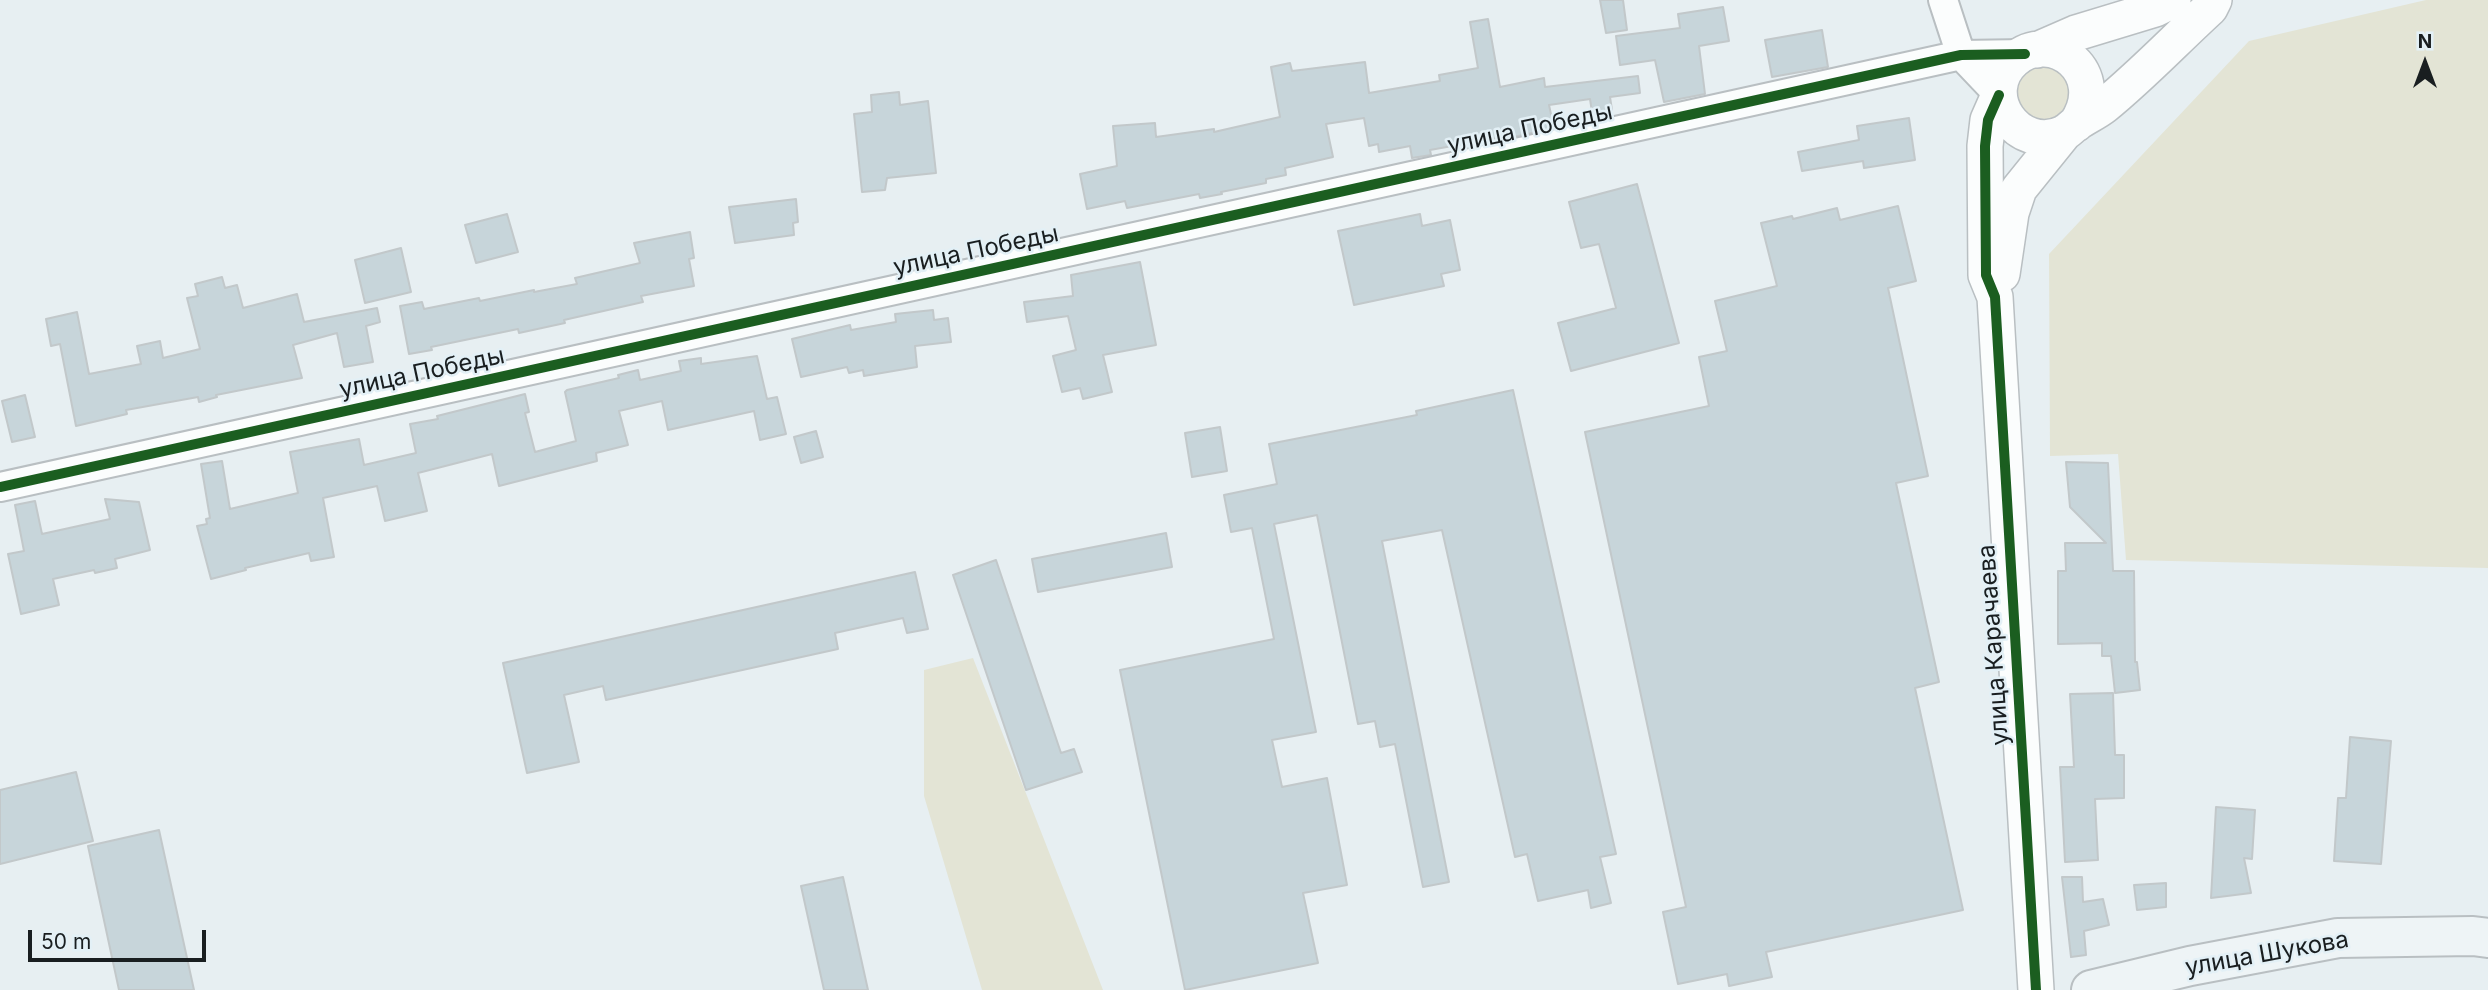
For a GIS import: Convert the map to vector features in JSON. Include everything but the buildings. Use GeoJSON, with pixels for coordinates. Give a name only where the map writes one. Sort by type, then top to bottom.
{"type":"FeatureCollection","features":[{"type":"Feature","properties":{"kind":"main road","name":"улица Шукова"},"geometry":{"type":"LineString","coordinates":[[2091,990],[2190,966],[2338,938],[2488,938]]}},
{"type":"Feature","properties":{"kind":"street"},"geometry":{"type":"LineString","coordinates":[[1943,0],[1961,55],[1999,95],[2009,122],[2022,133],[2038,138],[2052,137],[2071,128],[2103,107],[2210,8],[2214,0]]}},
{"type":"Feature","properties":{"kind":"street"},"geometry":{"type":"LineString","coordinates":[[1995,298],[1986,275],[1985,146],[1989,120],[2004,73],[2015,59],[2031,52],[2076,33],[2155,9],[2173,0]]}},
{"type":"Feature","properties":{"kind":"street"},"geometry":{"type":"LineString","coordinates":[[1995,298],[2005,265],[2011,213],[2019,189],[2084,112],[2088,99],[2082,71],[2073,61],[2061,53],[2047,49],[2031,52]]}},
{"type":"Feature","properties":{"kind":"street","name":"улица Победы"},"geometry":{"type":"LineString","coordinates":[[0,487],[1961,55],[2031,52]]}},
{"type":"Feature","properties":{"kind":"street","name":"улица Карачаева"},"geometry":{"type":"LineString","coordinates":[[1995,298],[2036,990]]}},
{"type":"Feature","properties":{"kind":"shaded area"},"geometry":{"type":"Polygon","coordinates":[[[2426,0],[2488,0],[2488,568],[2126,560],[2118,454],[2050,456],[2049,254],[2249,41],[2426,0]]]}},
{"type":"Feature","properties":{"kind":"shaded area"},"geometry":{"type":"Polygon","coordinates":[[[2050,65],[2067,81],[2070,92],[2064,114],[2045,123],[2017,111],[2015,81],[2030,67],[2050,65]]]}},
{"type":"Feature","properties":{"kind":"shaded area"},"geometry":{"type":"Polygon","coordinates":[[[973,658],[1103,990],[982,990],[924,796],[924,670],[973,658]]]}},
{"type":"Feature","properties":{"kind":"cycle path"},"geometry":{"type":"LineString","coordinates":[[0,487],[1961,55],[2025,54]]}},
{"type":"Feature","properties":{"kind":"cycle path"},"geometry":{"type":"LineString","coordinates":[[1999,95],[1988,120],[1985,146],[1986,275],[1995,297],[2036,990]]}}]}
